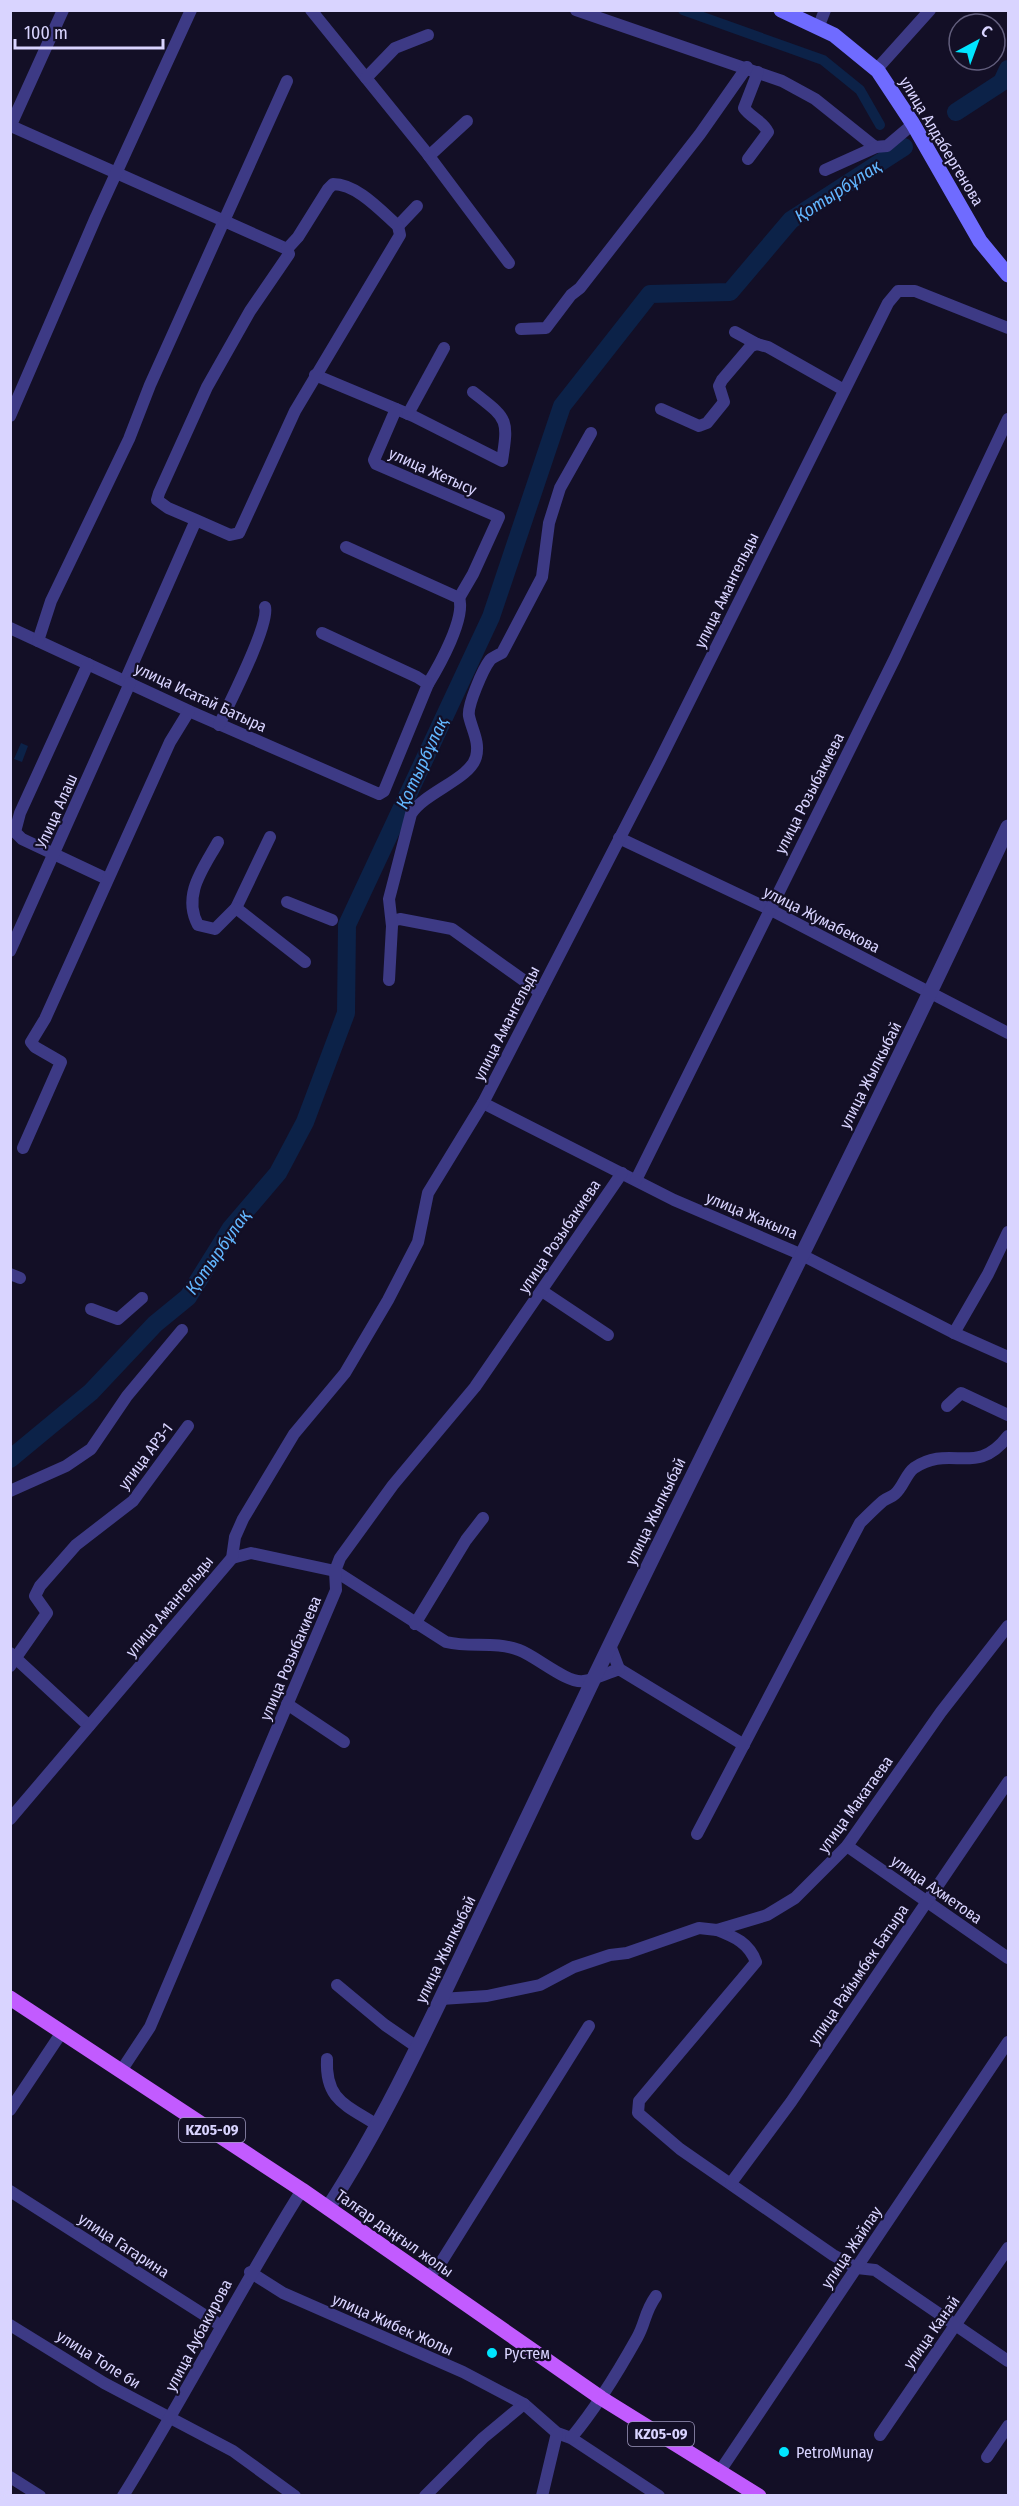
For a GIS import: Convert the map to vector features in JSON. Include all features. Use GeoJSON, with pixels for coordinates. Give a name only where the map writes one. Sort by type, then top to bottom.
{"type":"FeatureCollection","features":[{"type":"Feature","properties":{"kind":"main road","name":"улица Алдабергенова"},"geometry":{"type":"LineString","coordinates":[[781,10],[834,35],[876,70],[913,124],[980,241],[1008,275]]}},
{"type":"Feature","properties":{"kind":"main road","name":"Талғар даңғыл жолы"},"geometry":{"type":"LineString","coordinates":[[10,1998],[302,2190],[601,2398],[759,2496]]}},
{"type":"Feature","properties":{"kind":"street"},"geometry":{"type":"LineString","coordinates":[[63,10],[11,126],[116,175],[287,249]]}},
{"type":"Feature","properties":{"kind":"street"},"geometry":{"type":"LineString","coordinates":[[10,416],[191,10]]}},
{"type":"Feature","properties":{"kind":"street"},"geometry":{"type":"LineString","coordinates":[[311,10],[429,156],[509,263]]}},
{"type":"Feature","properties":{"kind":"street"},"geometry":{"type":"LineString","coordinates":[[576,10],[753,70],[814,99],[862,140],[876,147]]}},
{"type":"Feature","properties":{"kind":"street"},"geometry":{"type":"LineString","coordinates":[[818,28],[825,10]]}},
{"type":"Feature","properties":{"kind":"street"},"geometry":{"type":"LineString","coordinates":[[876,70],[930,10]]}},
{"type":"Feature","properties":{"kind":"street"},"geometry":{"type":"LineString","coordinates":[[366,78],[395,48],[428,35]]}},
{"type":"Feature","properties":{"kind":"street"},"geometry":{"type":"LineString","coordinates":[[748,159],[768,132],[765,125],[749,115],[744,108],[753,70]]}},
{"type":"Feature","properties":{"kind":"street"},"geometry":{"type":"LineString","coordinates":[[521,329],[546,328],[753,70]]}},
{"type":"Feature","properties":{"kind":"street"},"geometry":{"type":"LineString","coordinates":[[38,641],[51,601],[129,439],[287,81]]}},
{"type":"Feature","properties":{"kind":"street"},"geometry":{"type":"LineString","coordinates":[[429,156],[467,121]]}},
{"type":"Feature","properties":{"kind":"street"},"geometry":{"type":"LineString","coordinates":[[825,170],[876,147],[887,146],[913,124]]}},
{"type":"Feature","properties":{"kind":"street"},"geometry":{"type":"LineString","coordinates":[[333,184],[342,184],[353,189],[398,226],[400,235],[396,243],[295,411],[239,533],[230,535],[168,508],[157,500],[207,387],[250,311],[288,254],[287,249],[333,184]]}},
{"type":"Feature","properties":{"kind":"street"},"geometry":{"type":"LineString","coordinates":[[398,226],[417,206]]}},
{"type":"Feature","properties":{"kind":"street","name":"улица Амангельды"},"geometry":{"type":"LineString","coordinates":[[10,1819],[232,1558],[235,1537],[243,1519],[288,1444],[345,1373],[388,1300],[418,1242],[428,1193],[483,1103],[888,303],[898,291],[915,291],[1008,328]]}},
{"type":"Feature","properties":{"kind":"street"},"geometry":{"type":"LineString","coordinates":[[735,332],[844,390]]}},
{"type":"Feature","properties":{"kind":"street"},"geometry":{"type":"LineString","coordinates":[[661,408],[699,426],[707,423],[724,402],[718,386],[751,346],[757,344]]}},
{"type":"Feature","properties":{"kind":"street"},"geometry":{"type":"LineString","coordinates":[[408,414],[444,348]]}},
{"type":"Feature","properties":{"kind":"street"},"geometry":{"type":"LineString","coordinates":[[315,375],[408,414],[502,461],[506,433],[503,416],[473,392]]}},
{"type":"Feature","properties":{"kind":"street","name":"улица Жетысу"},"geometry":{"type":"LineString","coordinates":[[396,409],[374,460],[376,464],[499,517],[473,574],[459,598]]}},
{"type":"Feature","properties":{"kind":"street","name":"улица Розыбакиева"},"geometry":{"type":"LineString","coordinates":[[636,1180],[663,1120],[704,1047],[769,909],[889,669],[1008,419]]}},
{"type":"Feature","properties":{"kind":"street"},"geometry":{"type":"LineString","coordinates":[[389,980],[392,921],[389,899],[411,814],[417,805],[468,770],[476,759],[476,736],[468,713],[477,685],[491,659],[502,653],[542,577],[549,523],[560,488],[591,434]]}},
{"type":"Feature","properties":{"kind":"street","name":"Улица Алаш"},"geometry":{"type":"LineString","coordinates":[[10,951],[55,854],[196,520]]}},
{"type":"Feature","properties":{"kind":"street"},"geometry":{"type":"LineString","coordinates":[[321,633],[428,684],[454,631],[461,605],[459,598],[346,547]]}},
{"type":"Feature","properties":{"kind":"street"},"geometry":{"type":"LineString","coordinates":[[219,725],[255,647],[267,613],[265,607]]}},
{"type":"Feature","properties":{"kind":"street","name":"улица Исатай Батыра"},"geometry":{"type":"LineString","coordinates":[[10,628],[219,725],[379,794],[384,791],[402,752],[428,684]]}},
{"type":"Feature","properties":{"kind":"street"},"geometry":{"type":"LineString","coordinates":[[88,664],[16,822],[15,832],[22,839],[107,879]]}},
{"type":"Feature","properties":{"kind":"street"},"geometry":{"type":"LineString","coordinates":[[23,1148],[61,1062],[35,1047],[31,1042],[45,1019],[170,742],[189,711]]}},
{"type":"Feature","properties":{"kind":"street","name":"улица Жылкыбай"},"geometry":{"type":"LineString","coordinates":[[328,2208],[377,2125],[441,1999],[610,1645],[930,994],[1008,827]]}},
{"type":"Feature","properties":{"kind":"street"},"geometry":{"type":"LineString","coordinates":[[218,843],[193,891],[191,912],[198,925],[215,929],[236,908],[270,837]]}},
{"type":"Feature","properties":{"kind":"street","name":"улица Жумабекова"},"geometry":{"type":"LineString","coordinates":[[619,838],[769,909],[1008,1033]]}},
{"type":"Feature","properties":{"kind":"street"},"geometry":{"type":"LineString","coordinates":[[287,902],[332,920]]}},
{"type":"Feature","properties":{"kind":"street"},"geometry":{"type":"LineString","coordinates":[[236,908],[305,962]]}},
{"type":"Feature","properties":{"kind":"street"},"geometry":{"type":"LineString","coordinates":[[392,921],[400,918],[452,929],[540,992]]}},
{"type":"Feature","properties":{"kind":"street","name":"улица Жакыла"},"geometry":{"type":"LineString","coordinates":[[483,1103],[674,1200],[801,1254],[954,1333],[1008,1357]]}},
{"type":"Feature","properties":{"kind":"street","name":"улица Розыбакиева"},"geometry":{"type":"LineString","coordinates":[[121,2071],[150,2027],[288,1704],[336,1590],[335,1571],[340,1558],[355,1535],[475,1387],[622,1173]]}},
{"type":"Feature","properties":{"kind":"street"},"geometry":{"type":"LineString","coordinates":[[954,1333],[988,1274],[1008,1232]]}},
{"type":"Feature","properties":{"kind":"street"},"geometry":{"type":"LineString","coordinates":[[542,1291],[608,1335]]}},
{"type":"Feature","properties":{"kind":"street"},"geometry":{"type":"LineString","coordinates":[[91,1309],[118,1319],[142,1298]]}},
{"type":"Feature","properties":{"kind":"street"},"geometry":{"type":"LineString","coordinates":[[10,1491],[66,1466],[91,1449],[127,1396],[182,1330]]}},
{"type":"Feature","properties":{"kind":"street"},"geometry":{"type":"LineString","coordinates":[[947,1406],[961,1393],[1008,1416]]}},
{"type":"Feature","properties":{"kind":"street","name":"улица АРЗ-1"},"geometry":{"type":"LineString","coordinates":[[13,1659],[46,1613],[35,1596],[40,1586],[76,1545],[132,1501],[188,1426]]}},
{"type":"Feature","properties":{"kind":"street"},"geometry":{"type":"LineString","coordinates":[[697,1834],[799,1635],[860,1523],[895,1494],[913,1469],[940,1457],[980,1459],[999,1448],[1008,1436]]}},
{"type":"Feature","properties":{"kind":"street"},"geometry":{"type":"LineString","coordinates":[[415,1624],[466,1540],[483,1518]]}},
{"type":"Feature","properties":{"kind":"street"},"geometry":{"type":"LineString","coordinates":[[232,1558],[251,1553],[335,1571],[446,1642],[463,1646],[489,1642],[520,1650],[573,1680],[583,1681],[620,1669]]}},
{"type":"Feature","properties":{"kind":"street","name":"улица Макатаева"},"geometry":{"type":"LineString","coordinates":[[441,1999],[487,1996],[540,1985],[574,1967],[610,1955],[627,1953],[699,1929],[717,1930],[767,1915],[795,1898],[847,1846],[942,1712],[1008,1626]]}},
{"type":"Feature","properties":{"kind":"street"},"geometry":{"type":"LineString","coordinates":[[610,1645],[620,1669],[744,1745]]}},
{"type":"Feature","properties":{"kind":"street"},"geometry":{"type":"LineString","coordinates":[[13,1659],[89,1726]]}},
{"type":"Feature","properties":{"kind":"street"},"geometry":{"type":"LineString","coordinates":[[288,1704],[344,1742]]}},
{"type":"Feature","properties":{"kind":"street","name":"улица Райымбек Батыра"},"geometry":{"type":"LineString","coordinates":[[731,2183],[791,2102],[1008,1782]]}},
{"type":"Feature","properties":{"kind":"street","name":"улица Ахметова"},"geometry":{"type":"LineString","coordinates":[[847,1846],[1008,1958]]}},
{"type":"Feature","properties":{"kind":"street"},"geometry":{"type":"LineString","coordinates":[[717,1930],[736,1937],[752,1950],[756,1962],[639,2101],[638,2113],[680,2149],[833,2254],[856,2268],[875,2270],[1008,2361]]}},
{"type":"Feature","properties":{"kind":"street"},"geometry":{"type":"LineString","coordinates":[[337,1985],[385,2025],[417,2047]]}},
{"type":"Feature","properties":{"kind":"street"},"geometry":{"type":"LineString","coordinates":[[427,2278],[440,2264],[590,2026]]}},
{"type":"Feature","properties":{"kind":"street"},"geometry":{"type":"LineString","coordinates":[[10,2110],[62,2032]]}},
{"type":"Feature","properties":{"kind":"street","name":"улица Жайлау"},"geometry":{"type":"LineString","coordinates":[[720,2471],[1008,2042]]}},
{"type":"Feature","properties":{"kind":"street"},"geometry":{"type":"LineString","coordinates":[[327,2059],[326,2078],[330,2091],[377,2125]]}},
{"type":"Feature","properties":{"kind":"street","name":"улица Аубакирова"},"geometry":{"type":"LineString","coordinates":[[123,2496],[202,2366],[220,2325],[250,2272],[302,2190]]}},
{"type":"Feature","properties":{"kind":"street","name":"улица Гагарина"},"geometry":{"type":"LineString","coordinates":[[10,2192],[115,2256],[197,2313],[220,2325]]}},
{"type":"Feature","properties":{"kind":"street","name":"улица Канай"},"geometry":{"type":"LineString","coordinates":[[880,2435],[1008,2248]]}},
{"type":"Feature","properties":{"kind":"street","name":"улица Жибек Жолы"},"geometry":{"type":"LineString","coordinates":[[250,2272],[283,2293],[463,2372],[524,2404],[557,2433],[571,2438],[659,2496]]}},
{"type":"Feature","properties":{"kind":"street"},"geometry":{"type":"LineString","coordinates":[[571,2438],[601,2398],[639,2335],[645,2311],[656,2296]]}},
{"type":"Feature","properties":{"kind":"street","name":"улица Толе би"},"geometry":{"type":"LineString","coordinates":[[10,2325],[170,2421],[233,2451],[295,2496]]}},
{"type":"Feature","properties":{"kind":"street"},"geometry":{"type":"LineString","coordinates":[[425,2496],[510,2413],[524,2404]]}},
{"type":"Feature","properties":{"kind":"street"},"geometry":{"type":"LineString","coordinates":[[987,2457],[1008,2426]]}},
{"type":"Feature","properties":{"kind":"street"},"geometry":{"type":"LineString","coordinates":[[542,2496],[557,2433]]}},
{"type":"Feature","properties":{"kind":"street"},"geometry":{"type":"LineString","coordinates":[[10,2477],[40,2496]]}},
{"type":"Feature","properties":{"kind":"water"},"geometry":{"type":"Polygon","coordinates":[[[21,743],[28,746],[22,762],[14,759],[21,743]]]}},
{"type":"Feature","properties":{"kind":"waterway"},"geometry":{"type":"LineString","coordinates":[[683,10],[823,60],[860,90],[880,125]]}},
{"type":"Feature","properties":{"kind":"waterway","name":"Қотырбұлақ"},"geometry":{"type":"LineString","coordinates":[[956,112],[1002,82],[1008,69]]}},
{"type":"Feature","properties":{"kind":"waterway","name":"Қотырбұлақ"},"geometry":{"type":"LineString","coordinates":[[10,1459],[91,1392],[155,1324],[188,1297],[231,1228],[278,1173],[305,1122],[346,1013],[347,925],[491,617],[562,406],[650,294],[730,292],[791,220],[904,147]]}},
{"type":"Feature","properties":{"kind":"place","name":"Рустем"},"geometry":{"type":"Point","coordinates":[492,2353]}},
{"type":"Feature","properties":{"kind":"place","name":"PetroMunay"},"geometry":{"type":"Point","coordinates":[784,2452]}}]}
